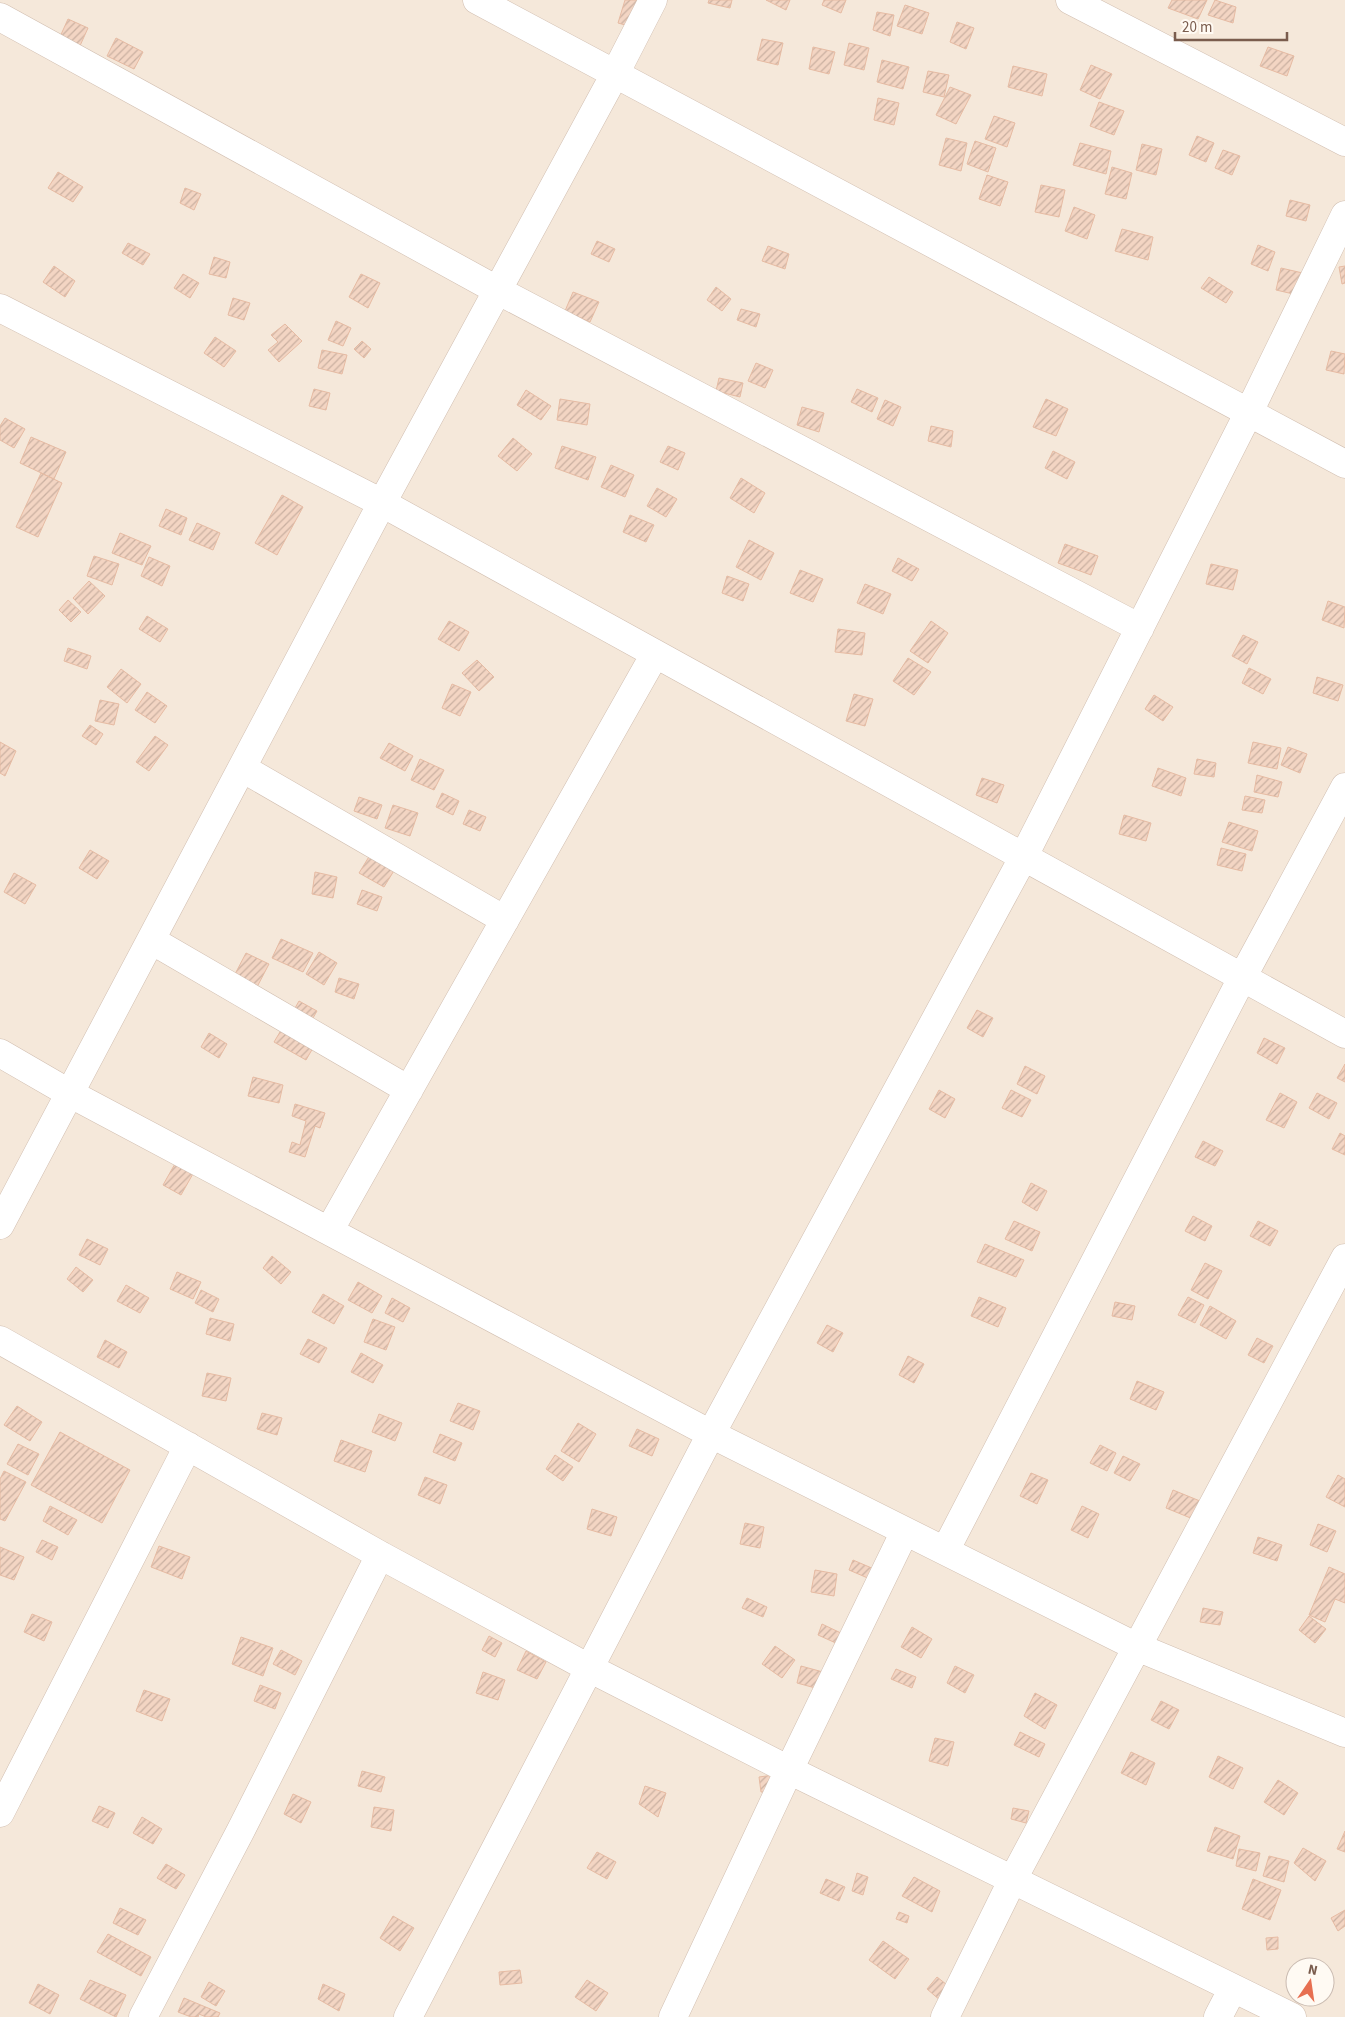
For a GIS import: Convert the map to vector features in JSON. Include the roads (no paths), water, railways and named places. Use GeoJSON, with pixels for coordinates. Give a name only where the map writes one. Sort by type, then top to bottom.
{"type":"FeatureCollection","features":[{"type":"Feature","properties":{"kind":"street"},"geometry":{"type":"LineString","coordinates":[[478,0],[1345,464]]}},
{"type":"Feature","properties":{"kind":"street"},"geometry":{"type":"LineString","coordinates":[[0,1225],[382,503],[615,74],[653,0]]}},
{"type":"Feature","properties":{"kind":"street"},"geometry":{"type":"LineString","coordinates":[[1070,0],[1345,142]]}},
{"type":"Feature","properties":{"kind":"street"},"geometry":{"type":"LineString","coordinates":[[0,17],[498,290],[1140,628]]}},
{"type":"Feature","properties":{"kind":"street"},"geometry":{"type":"LineString","coordinates":[[408,2017],[711,1434],[1023,858],[1249,412],[1345,215]]}},
{"type":"Feature","properties":{"kind":"street"},"geometry":{"type":"LineString","coordinates":[[0,308],[382,503],[1345,1034]]}},
{"type":"Feature","properties":{"kind":"street"},"geometry":{"type":"LineString","coordinates":[[329,1231],[655,654]]}},
{"type":"Feature","properties":{"kind":"street"},"geometry":{"type":"LineString","coordinates":[[242,768],[505,920]]}},
{"type":"Feature","properties":{"kind":"street"},"geometry":{"type":"LineString","coordinates":[[945,1551],[1242,978],[1345,787]]}},
{"type":"Feature","properties":{"kind":"street"},"geometry":{"type":"LineString","coordinates":[[151,940],[409,1090]]}},
{"type":"Feature","properties":{"kind":"street"},"geometry":{"type":"LineString","coordinates":[[0,1053],[70,1093],[711,1434],[1137,1647],[1345,1733]]}},
{"type":"Feature","properties":{"kind":"street"},"geometry":{"type":"LineString","coordinates":[[944,2017],[1013,1879],[1345,1258]]}},
{"type":"Feature","properties":{"kind":"street"},"geometry":{"type":"LineString","coordinates":[[0,1340],[380,1555],[589,1668],[789,1770],[1292,2017]]}},
{"type":"Feature","properties":{"kind":"street"},"geometry":{"type":"LineString","coordinates":[[0,1813],[188,1446]]}},
{"type":"Feature","properties":{"kind":"street"},"geometry":{"type":"LineString","coordinates":[[673,2017],[789,1770],[905,1531]]}},
{"type":"Feature","properties":{"kind":"street"},"geometry":{"type":"LineString","coordinates":[[143,2017],[246,1821],[380,1555]]}},
{"type":"Feature","properties":{"kind":"street"},"geometry":{"type":"LineString","coordinates":[[1218,2017],[1232,1988]]}}]}
